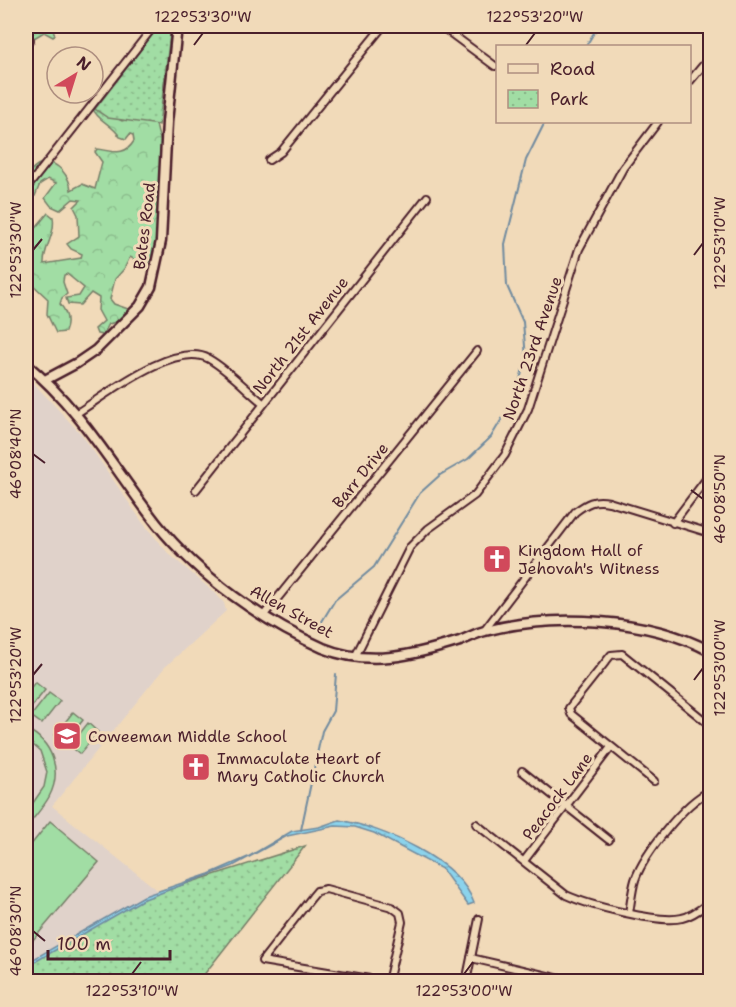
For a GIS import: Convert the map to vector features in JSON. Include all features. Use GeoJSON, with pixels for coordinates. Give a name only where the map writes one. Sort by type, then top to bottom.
{"type":"FeatureCollection","features":[{"type":"Feature","properties":{"kind":"street"},"geometry":{"type":"LineString","coordinates":[[26,189],[154,26]]}},
{"type":"Feature","properties":{"kind":"street","name":"Bates Road"},"geometry":{"type":"LineString","coordinates":[[45,380],[96,350],[140,306],[151,287],[161,241],[166,122],[177,26]]}},
{"type":"Feature","properties":{"kind":"street"},"geometry":{"type":"LineString","coordinates":[[269,160],[281,152],[383,26]]}},
{"type":"Feature","properties":{"kind":"street"},"geometry":{"type":"LineString","coordinates":[[441,26],[495,66]]}},
{"type":"Feature","properties":{"kind":"street"},"geometry":{"type":"LineString","coordinates":[[691,80],[711,57]]}},
{"type":"Feature","properties":{"kind":"street","name":"North 23rd Avenue"},"geometry":{"type":"LineString","coordinates":[[355,657],[410,547],[428,529],[475,495],[505,455],[528,409],[579,249],[623,168],[657,123]]}},
{"type":"Feature","properties":{"kind":"street","name":"North 21st Avenue"},"geometry":{"type":"LineString","coordinates":[[196,490],[427,197]]}},
{"type":"Feature","properties":{"kind":"street","name":"Barr Drive"},"geometry":{"type":"LineString","coordinates":[[264,615],[477,351]]}},
{"type":"Feature","properties":{"kind":"street"},"geometry":{"type":"LineString","coordinates":[[76,413],[142,372],[182,355],[207,358],[263,403]]}},
{"type":"Feature","properties":{"kind":"street","name":"Allen Street"},"geometry":{"type":"LineString","coordinates":[[26,364],[45,380],[76,413],[145,508],[184,556],[212,580],[264,615],[323,648],[355,657],[386,659],[462,640],[484,631],[544,621],[627,625],[685,638],[711,651]]}},
{"type":"Feature","properties":{"kind":"street"},"geometry":{"type":"LineString","coordinates":[[673,523],[711,474]]}},
{"type":"Feature","properties":{"kind":"street"},"geometry":{"type":"LineString","coordinates":[[484,631],[575,512],[586,503],[597,500],[609,502],[711,533]]}},
{"type":"Feature","properties":{"kind":"street","name":"Peacock Lane"},"geometry":{"type":"LineString","coordinates":[[654,781],[572,714],[569,708],[611,655],[617,652],[711,725]]}},
{"type":"Feature","properties":{"kind":"street","name":"Peacock Lane"},"geometry":{"type":"LineString","coordinates":[[524,861],[611,747]]}},
{"type":"Feature","properties":{"kind":"street"},"geometry":{"type":"LineString","coordinates":[[522,771],[609,840]]}},
{"type":"Feature","properties":{"kind":"street"},"geometry":{"type":"LineString","coordinates":[[628,913],[635,880],[648,857],[683,812],[700,795],[711,791]]}},
{"type":"Feature","properties":{"kind":"street"},"geometry":{"type":"LineString","coordinates":[[477,824],[566,895],[580,901],[628,913],[670,920],[683,918],[711,902]]}},
{"type":"Feature","properties":{"kind":"street"},"geometry":{"type":"LineString","coordinates":[[326,889],[392,907],[400,913],[402,922],[388,981],[262,961],[317,891],[326,889]]}},
{"type":"Feature","properties":{"kind":"street"},"geometry":{"type":"LineString","coordinates":[[466,981],[479,919]]}},
{"type":"Feature","properties":{"kind":"street"},"geometry":{"type":"LineString","coordinates":[[471,958],[574,981]]}},
{"type":"Feature","properties":{"kind":"shaded area","name":"Coweeman Middle School"},"geometry":{"type":"Polygon","coordinates":[[[26,375],[82,435],[143,523],[168,553],[216,594],[224,603],[226,611],[165,667],[52,806],[160,892],[26,965],[26,375]]]}},
{"type":"Feature","properties":{"kind":"green space"},"geometry":{"type":"Polygon","coordinates":[[[26,26],[51,26],[55,35],[53,37],[44,32],[34,38],[26,32],[26,26]]]}},
{"type":"Feature","properties":{"kind":"green space"},"geometry":{"type":"Polygon","coordinates":[[[159,26],[171,26],[159,125],[108,118],[95,109],[98,105],[105,105],[105,96],[159,26]]]}},
{"type":"Feature","properties":{"kind":"green space"},"geometry":{"type":"Polygon","coordinates":[[[96,107],[122,121],[144,115],[156,122],[164,149],[159,172],[165,185],[163,212],[149,262],[143,264],[130,257],[124,269],[115,279],[110,299],[114,304],[128,309],[122,320],[109,324],[103,335],[97,334],[95,329],[104,321],[98,310],[99,298],[91,293],[80,305],[68,304],[66,298],[79,296],[84,288],[67,274],[64,275],[63,282],[67,294],[62,298],[60,304],[67,317],[67,325],[65,332],[56,333],[47,314],[48,299],[29,281],[31,272],[26,266],[26,239],[48,213],[53,217],[53,224],[44,264],[81,258],[82,254],[71,249],[67,244],[79,236],[78,215],[74,207],[81,200],[73,199],[60,210],[51,206],[45,198],[56,183],[48,179],[40,184],[35,196],[26,198],[26,174],[42,163],[53,164],[62,170],[71,190],[82,184],[95,189],[102,162],[95,152],[97,149],[122,151],[134,141],[133,135],[130,134],[126,139],[120,137],[101,120],[93,109],[96,107]]]}},
{"type":"Feature","properties":{"kind":"green space"},"geometry":{"type":"Polygon","coordinates":[[[35,682],[45,690],[27,713],[26,694],[35,682]]]}},
{"type":"Feature","properties":{"kind":"green space"},"geometry":{"type":"Polygon","coordinates":[[[49,693],[60,701],[42,724],[31,716],[49,693]]]}},
{"type":"Feature","properties":{"kind":"green space"},"geometry":{"type":"Polygon","coordinates":[[[73,712],[83,720],[65,743],[55,735],[73,712]]]}},
{"type":"Feature","properties":{"kind":"green space"},"geometry":{"type":"Polygon","coordinates":[[[88,723],[98,732],[80,754],[70,746],[88,723]]]}},
{"type":"Feature","properties":{"kind":"green space"},"geometry":{"type":"Polygon","coordinates":[[[26,729],[43,741],[48,749],[55,767],[55,777],[49,797],[26,828],[26,813],[44,787],[47,772],[40,751],[26,739],[26,729]]]}},
{"type":"Feature","properties":{"kind":"green space"},"geometry":{"type":"Polygon","coordinates":[[[50,821],[99,862],[33,940],[26,934],[26,851],[50,821]]]}},
{"type":"Feature","properties":{"kind":"green space"},"geometry":{"type":"Polygon","coordinates":[[[305,846],[199,981],[26,982],[26,965],[135,902],[305,846]]]}},
{"type":"Feature","properties":{"kind":"water"},"geometry":{"type":"Polygon","coordinates":[[[339,820],[376,830],[417,848],[453,873],[466,887],[474,903],[468,905],[442,869],[374,833],[355,827],[335,826],[287,836],[233,866],[142,900],[26,967],[30,961],[144,896],[209,874],[248,857],[292,831],[319,827],[339,820]]]}},
{"type":"Feature","properties":{"kind":"waterway"},"geometry":{"type":"LineString","coordinates":[[587,45],[598,26]]}},
{"type":"Feature","properties":{"kind":"waterway"},"geometry":{"type":"LineString","coordinates":[[318,628],[335,600],[374,567],[420,493],[440,475],[468,459],[491,437],[515,397],[526,358],[523,322],[507,286],[505,244],[526,160],[544,123]]}},
{"type":"Feature","properties":{"kind":"waterway"},"geometry":{"type":"LineString","coordinates":[[301,830],[322,731],[333,711],[336,674]]}},
{"type":"Feature","properties":{"kind":"place","name":"Kingdom Hall of Jehovah's Witness"},"geometry":{"type":"Point","coordinates":[497,559]}},
{"type":"Feature","properties":{"kind":"place","name":"Coweeman Middle School"},"geometry":{"type":"Point","coordinates":[67,736]}},
{"type":"Feature","properties":{"kind":"place","name":"Immaculate Heart of Mary Catholic Church"},"geometry":{"type":"Point","coordinates":[196,767]}}]}
